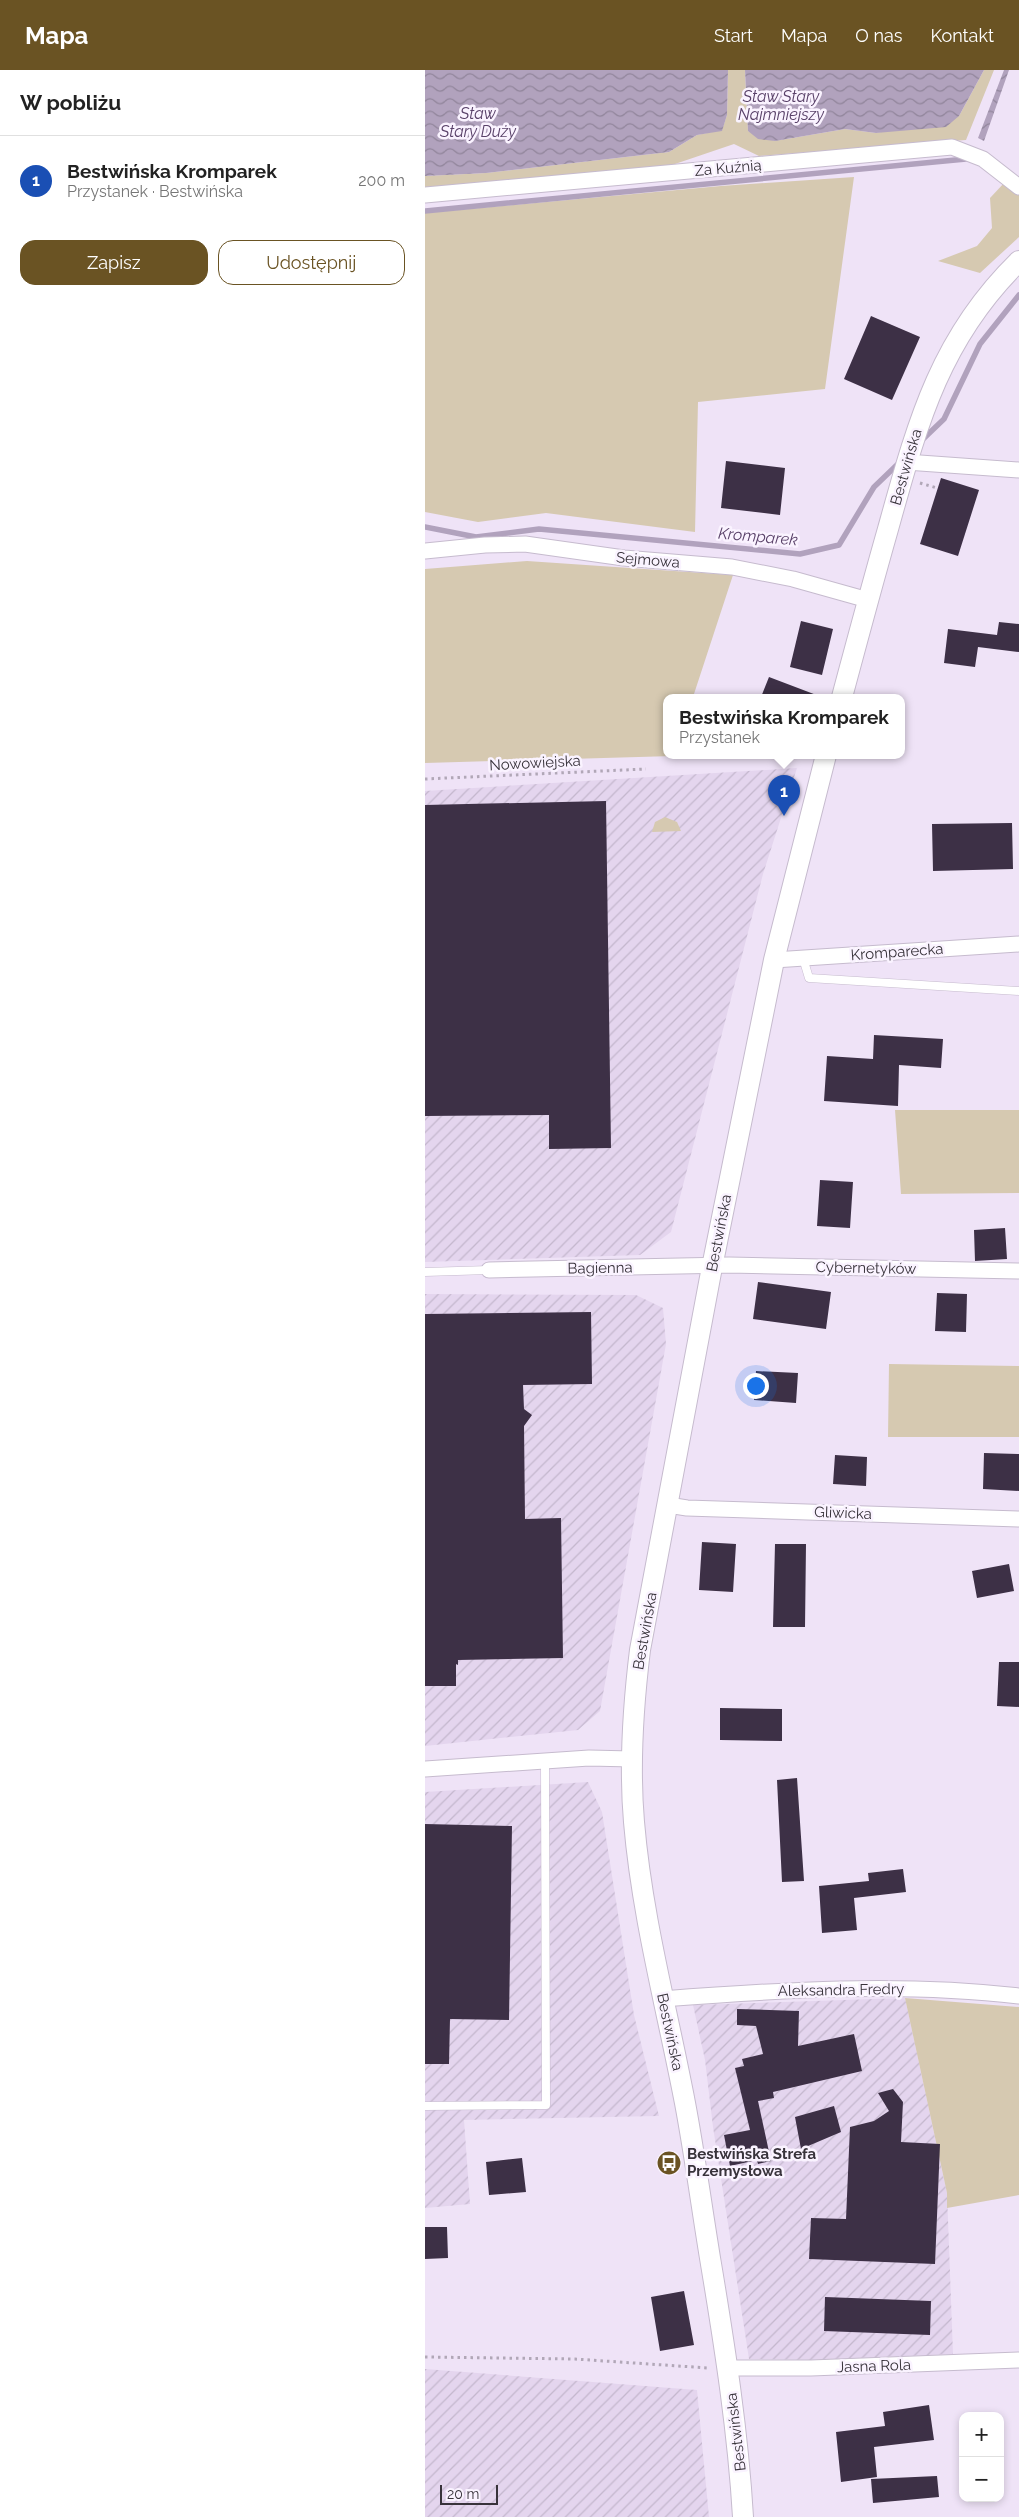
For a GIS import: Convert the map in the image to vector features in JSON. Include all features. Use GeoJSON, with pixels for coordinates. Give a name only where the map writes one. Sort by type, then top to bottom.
{"type":"FeatureCollection","features":[{"type":"Feature","properties":{"kind":"street","name":"Za Kuźnią"},"geometry":{"type":"LineString","coordinates":[[425,195],[952,147],[983,159],[1019,187]]}},
{"type":"Feature","properties":{"kind":"street","name":"Bestwińska"},"geometry":{"type":"LineString","coordinates":[[842,694],[907,462],[920,420],[938,375],[964,325],[986,296],[1019,261]]}},
{"type":"Feature","properties":{"kind":"street"},"geometry":{"type":"LineString","coordinates":[[907,462],[1019,470]]}},
{"type":"Feature","properties":{"kind":"street","name":"Sejmowa"},"geometry":{"type":"LineString","coordinates":[[425,551],[485,545],[525,544],[624,558],[732,567],[793,579],[869,600]]}},
{"type":"Feature","properties":{"kind":"street","name":"Bestwińska"},"geometry":{"type":"LineString","coordinates":[[743,2517],[741,2468],[728,2368],[685,2104],[662,1999],[642,1882],[634,1821],[633,1706],[640,1650],[667,1505],[712,1267],[774,960],[825,759]]}},
{"type":"Feature","properties":{"kind":"street","name":"Kromparecka"},"geometry":{"type":"LineString","coordinates":[[774,960],[1019,944]]}},
{"type":"Feature","properties":{"kind":"street","name":"Cybernetyków"},"geometry":{"type":"LineString","coordinates":[[712,1267],[729,1265],[1019,1271]]}},
{"type":"Feature","properties":{"kind":"street","name":"Bagienna"},"geometry":{"type":"LineString","coordinates":[[489,1270],[712,1267]]}},
{"type":"Feature","properties":{"kind":"street","name":"Gliwicka"},"geometry":{"type":"LineString","coordinates":[[667,1505],[1019,1519]]}},
{"type":"Feature","properties":{"kind":"street"},"geometry":{"type":"LineString","coordinates":[[425,1769],[589,1758],[632,1759]]}},
{"type":"Feature","properties":{"kind":"street","name":"Aleksandra Fredry"},"geometry":{"type":"LineString","coordinates":[[662,1999],[762,1991],[874,1987],[981,1992],[1019,1996]]}},
{"type":"Feature","properties":{"kind":"street","name":"Jasna Rola"},"geometry":{"type":"LineString","coordinates":[[728,2368],[820,2368],[1019,2360]]}},
{"type":"Feature","properties":{"kind":"lane"},"geometry":{"type":"LineString","coordinates":[[803,958],[809,978],[1019,991]]}},
{"type":"Feature","properties":{"kind":"lane"},"geometry":{"type":"LineString","coordinates":[[425,1272],[489,1270]]}},
{"type":"Feature","properties":{"kind":"lane"},"geometry":{"type":"LineString","coordinates":[[425,2106],[546,2105],[545,1761]]}},
{"type":"Feature","properties":{"kind":"path"},"geometry":{"type":"LineString","coordinates":[[917,482],[937,488]]}},
{"type":"Feature","properties":{"kind":"path","name":"Nowowiejska"},"geometry":{"type":"LineString","coordinates":[[425,779],[645,768]]}},
{"type":"Feature","properties":{"kind":"path"},"geometry":{"type":"LineString","coordinates":[[425,2357],[575,2359],[728,2368]]}},
{"type":"Feature","properties":{"kind":"shaded area"},"geometry":{"type":"Polygon","coordinates":[[[728,70],[745,70],[748,131],[775,141],[845,129],[876,133],[959,116],[984,70],[994,70],[966,140],[759,156],[734,144],[672,165],[425,189],[425,176],[486,173],[669,152],[697,135],[722,130],[727,115],[728,70]]]}},
{"type":"Feature","properties":{"kind":"shaded area"},"geometry":{"type":"Polygon","coordinates":[[[854,177],[825,389],[698,402],[695,532],[546,513],[478,522],[425,512],[425,213],[721,186],[854,177]]]}},
{"type":"Feature","properties":{"kind":"shaded area"},"geometry":{"type":"Polygon","coordinates":[[[1005,182],[1019,195],[1019,237],[980,273],[938,261],[977,246],[992,228],[990,198],[1005,182]]]}},
{"type":"Feature","properties":{"kind":"shaded area"},"geometry":{"type":"Polygon","coordinates":[[[527,561],[733,575],[694,694],[663,694],[663,756],[425,763],[425,569],[527,561]]]}},
{"type":"Feature","properties":{"kind":"shaded area"},"geometry":{"type":"Polygon","coordinates":[[[797,768],[763,874],[671,1232],[640,1255],[425,1262],[425,791],[797,768]]]}},
{"type":"Feature","properties":{"kind":"shaded area"},"geometry":{"type":"Polygon","coordinates":[[[665,817],[677,822],[681,831],[652,832],[655,822],[665,817]]]}},
{"type":"Feature","properties":{"kind":"shaded area"},"geometry":{"type":"Polygon","coordinates":[[[895,1110],[1019,1110],[1019,1193],[901,1194],[895,1110]]]}},
{"type":"Feature","properties":{"kind":"shaded area"},"geometry":{"type":"Polygon","coordinates":[[[425,1294],[636,1295],[663,1308],[666,1344],[600,1711],[578,1730],[425,1746],[425,1294]]]}},
{"type":"Feature","properties":{"kind":"shaded area"},"geometry":{"type":"Polygon","coordinates":[[[889,1364],[1019,1366],[1019,1437],[888,1437],[889,1364]]]}},
{"type":"Feature","properties":{"kind":"shaded area"},"geometry":{"type":"Polygon","coordinates":[[[588,1782],[602,1812],[634,2015],[659,2116],[464,2120],[470,2204],[425,2208],[425,1792],[588,1782]]]}},
{"type":"Feature","properties":{"kind":"shaded area"},"geometry":{"type":"Polygon","coordinates":[[[905,1998],[947,2193],[953,2354],[810,2360],[749,2359],[713,2127],[705,2060],[693,2005],[905,1998]]]}},
{"type":"Feature","properties":{"kind":"shaded area"},"geometry":{"type":"Polygon","coordinates":[[[905,1998],[1019,2007],[1019,2195],[947,2208],[947,2193],[905,1998]]]}},
{"type":"Feature","properties":{"kind":"shaded area"},"geometry":{"type":"Polygon","coordinates":[[[425,2369],[697,2390],[709,2517],[425,2517],[425,2369]]]}},
{"type":"Feature","properties":{"kind":"water","name":"Staw Stary Duży"},"geometry":{"type":"Polygon","coordinates":[[[425,70],[728,70],[727,115],[722,131],[697,135],[669,152],[486,173],[425,176],[425,70]]]}},
{"type":"Feature","properties":{"kind":"water","name":"Staw Stary Najmniejszy"},"geometry":{"type":"Polygon","coordinates":[[[745,70],[984,70],[959,116],[946,127],[876,133],[845,129],[775,141],[758,139],[748,131],[745,70]]]}},
{"type":"Feature","properties":{"kind":"water"},"geometry":{"type":"Polygon","coordinates":[[[1004,70],[1009,70],[984,141],[978,138],[1004,70]]]}},
{"type":"Feature","properties":{"kind":"building"},"geometry":{"type":"Polygon","coordinates":[[[871,316],[920,337],[892,400],[844,379],[871,316]]]}},
{"type":"Feature","properties":{"kind":"building"},"geometry":{"type":"Polygon","coordinates":[[[726,461],[785,468],[780,515],[721,508],[726,461]]]}},
{"type":"Feature","properties":{"kind":"building"},"geometry":{"type":"Polygon","coordinates":[[[941,478],[979,490],[958,556],[920,544],[941,478]]]}},
{"type":"Feature","properties":{"kind":"building"},"geometry":{"type":"Polygon","coordinates":[[[801,621],[833,629],[822,675],[790,667],[801,621]]]}},
{"type":"Feature","properties":{"kind":"building"},"geometry":{"type":"Polygon","coordinates":[[[999,622],[1019,624],[1019,652],[978,647],[975,667],[944,663],[948,629],[997,635],[999,622]]]}},
{"type":"Feature","properties":{"kind":"building"},"geometry":{"type":"Polygon","coordinates":[[[769,677],[814,694],[762,694],[769,677]]]}},
{"type":"Feature","properties":{"kind":"building"},"geometry":{"type":"Polygon","coordinates":[[[606,801],[611,1148],[549,1149],[549,1115],[425,1116],[425,805],[606,801]]]}},
{"type":"Feature","properties":{"kind":"building"},"geometry":{"type":"Polygon","coordinates":[[[1012,823],[1013,869],[933,871],[932,824],[1012,823]]]}},
{"type":"Feature","properties":{"kind":"building"},"geometry":{"type":"Polygon","coordinates":[[[874,1035],[943,1039],[941,1068],[899,1065],[898,1106],[824,1101],[827,1056],[873,1059],[874,1035]]]}},
{"type":"Feature","properties":{"kind":"building"},"geometry":{"type":"Polygon","coordinates":[[[820,1180],[853,1182],[850,1228],[817,1226],[820,1180]]]}},
{"type":"Feature","properties":{"kind":"building"},"geometry":{"type":"Polygon","coordinates":[[[1005,1228],[1007,1259],[975,1261],[974,1230],[1005,1228]]]}},
{"type":"Feature","properties":{"kind":"building"},"geometry":{"type":"Polygon","coordinates":[[[758,1282],[831,1292],[826,1329],[753,1319],[758,1282]]]}},
{"type":"Feature","properties":{"kind":"building"},"geometry":{"type":"Polygon","coordinates":[[[937,1293],[967,1294],[966,1332],[935,1331],[937,1293]]]}},
{"type":"Feature","properties":{"kind":"building"},"geometry":{"type":"Polygon","coordinates":[[[591,1312],[592,1384],[523,1385],[524,1409],[532,1415],[524,1426],[525,1519],[561,1518],[563,1658],[458,1660],[458,1665],[456,1664],[456,1686],[425,1686],[425,1314],[591,1312]]]}},
{"type":"Feature","properties":{"kind":"building"},"geometry":{"type":"Polygon","coordinates":[[[756,1371],[798,1373],[796,1403],[754,1400],[756,1371]]]}},
{"type":"Feature","properties":{"kind":"building"},"geometry":{"type":"Polygon","coordinates":[[[984,1453],[1019,1454],[1019,1491],[983,1489],[984,1453]]]}},
{"type":"Feature","properties":{"kind":"building"},"geometry":{"type":"Polygon","coordinates":[[[835,1455],[867,1457],[866,1486],[833,1484],[835,1455]]]}},
{"type":"Feature","properties":{"kind":"building"},"geometry":{"type":"Polygon","coordinates":[[[702,1542],[736,1544],[733,1592],[699,1590],[702,1542]]]}},
{"type":"Feature","properties":{"kind":"building"},"geometry":{"type":"Polygon","coordinates":[[[775,1544],[806,1544],[805,1627],[773,1627],[775,1544]]]}},
{"type":"Feature","properties":{"kind":"building"},"geometry":{"type":"Polygon","coordinates":[[[1009,1564],[1014,1591],[977,1598],[972,1571],[1009,1564]]]}},
{"type":"Feature","properties":{"kind":"building"},"geometry":{"type":"Polygon","coordinates":[[[999,1662],[1019,1662],[1019,1707],[997,1706],[999,1662]]]}},
{"type":"Feature","properties":{"kind":"building"},"geometry":{"type":"Polygon","coordinates":[[[720,1708],[782,1709],[782,1741],[720,1740],[720,1708]]]}},
{"type":"Feature","properties":{"kind":"building"},"geometry":{"type":"Polygon","coordinates":[[[797,1778],[804,1881],[782,1882],[777,1780],[797,1778]]]}},
{"type":"Feature","properties":{"kind":"building"},"geometry":{"type":"Polygon","coordinates":[[[425,1824],[512,1826],[509,2020],[450,2019],[449,2064],[425,2064],[425,1824]]]}},
{"type":"Feature","properties":{"kind":"building"},"geometry":{"type":"Polygon","coordinates":[[[903,1869],[906,1892],[854,1898],[857,1930],[822,1933],[819,1886],[869,1881],[868,1873],[903,1869]]]}},
{"type":"Feature","properties":{"kind":"building"},"geometry":{"type":"Polygon","coordinates":[[[737,2009],[799,2011],[798,2046],[854,2034],[862,2071],[773,2092],[774,2098],[758,2101],[771,2161],[758,2164],[757,2160],[730,2166],[724,2135],[750,2130],[735,2068],[744,2066],[742,2059],[763,2054],[756,2026],[737,2025],[737,2009]]]}},
{"type":"Feature","properties":{"kind":"building"},"geometry":{"type":"Polygon","coordinates":[[[893,2089],[903,2102],[901,2142],[940,2144],[935,2264],[809,2259],[811,2218],[846,2219],[850,2127],[874,2121],[889,2111],[878,2093],[893,2089]]]}},
{"type":"Feature","properties":{"kind":"building"},"geometry":{"type":"Polygon","coordinates":[[[834,2106],[841,2132],[801,2149],[795,2117],[834,2106]]]}},
{"type":"Feature","properties":{"kind":"building"},"geometry":{"type":"Polygon","coordinates":[[[522,2158],[526,2192],[489,2195],[486,2162],[522,2158]]]}},
{"type":"Feature","properties":{"kind":"building"},"geometry":{"type":"Polygon","coordinates":[[[425,2227],[447,2227],[448,2258],[425,2259],[425,2227]]]}},
{"type":"Feature","properties":{"kind":"building"},"geometry":{"type":"Polygon","coordinates":[[[684,2291],[694,2345],[660,2351],[651,2297],[684,2291]]]}},
{"type":"Feature","properties":{"kind":"building"},"geometry":{"type":"Polygon","coordinates":[[[825,2297],[931,2301],[930,2335],[824,2331],[825,2297]]]}},
{"type":"Feature","properties":{"kind":"building"},"geometry":{"type":"Polygon","coordinates":[[[929,2405],[934,2440],[874,2447],[877,2477],[841,2482],[836,2432],[885,2426],[883,2412],[929,2405]]]}},
{"type":"Feature","properties":{"kind":"building"},"geometry":{"type":"Polygon","coordinates":[[[937,2476],[939,2497],[873,2503],[871,2479],[937,2476]]]}},
{"type":"Feature","properties":{"kind":"waterway"},"geometry":{"type":"LineString","coordinates":[[425,211],[966,159]]}},
{"type":"Feature","properties":{"kind":"waterway","name":"Kromparek"},"geometry":{"type":"LineString","coordinates":[[921,441],[944,419],[980,344],[1019,295]]}},
{"type":"Feature","properties":{"kind":"waterway","name":"Kromparek"},"geometry":{"type":"LineString","coordinates":[[425,527],[476,537],[539,529],[800,554],[839,545],[874,487],[900,462]]}},
{"type":"Feature","properties":{"kind":"place","name":"Bestwińska Kromparek"},"geometry":{"type":"Point","coordinates":[784,816]}},
{"type":"Feature","properties":{"kind":"place","name":"Bestwińska Strefa Przemysłowa"},"geometry":{"type":"Point","coordinates":[669,2163]}}]}
